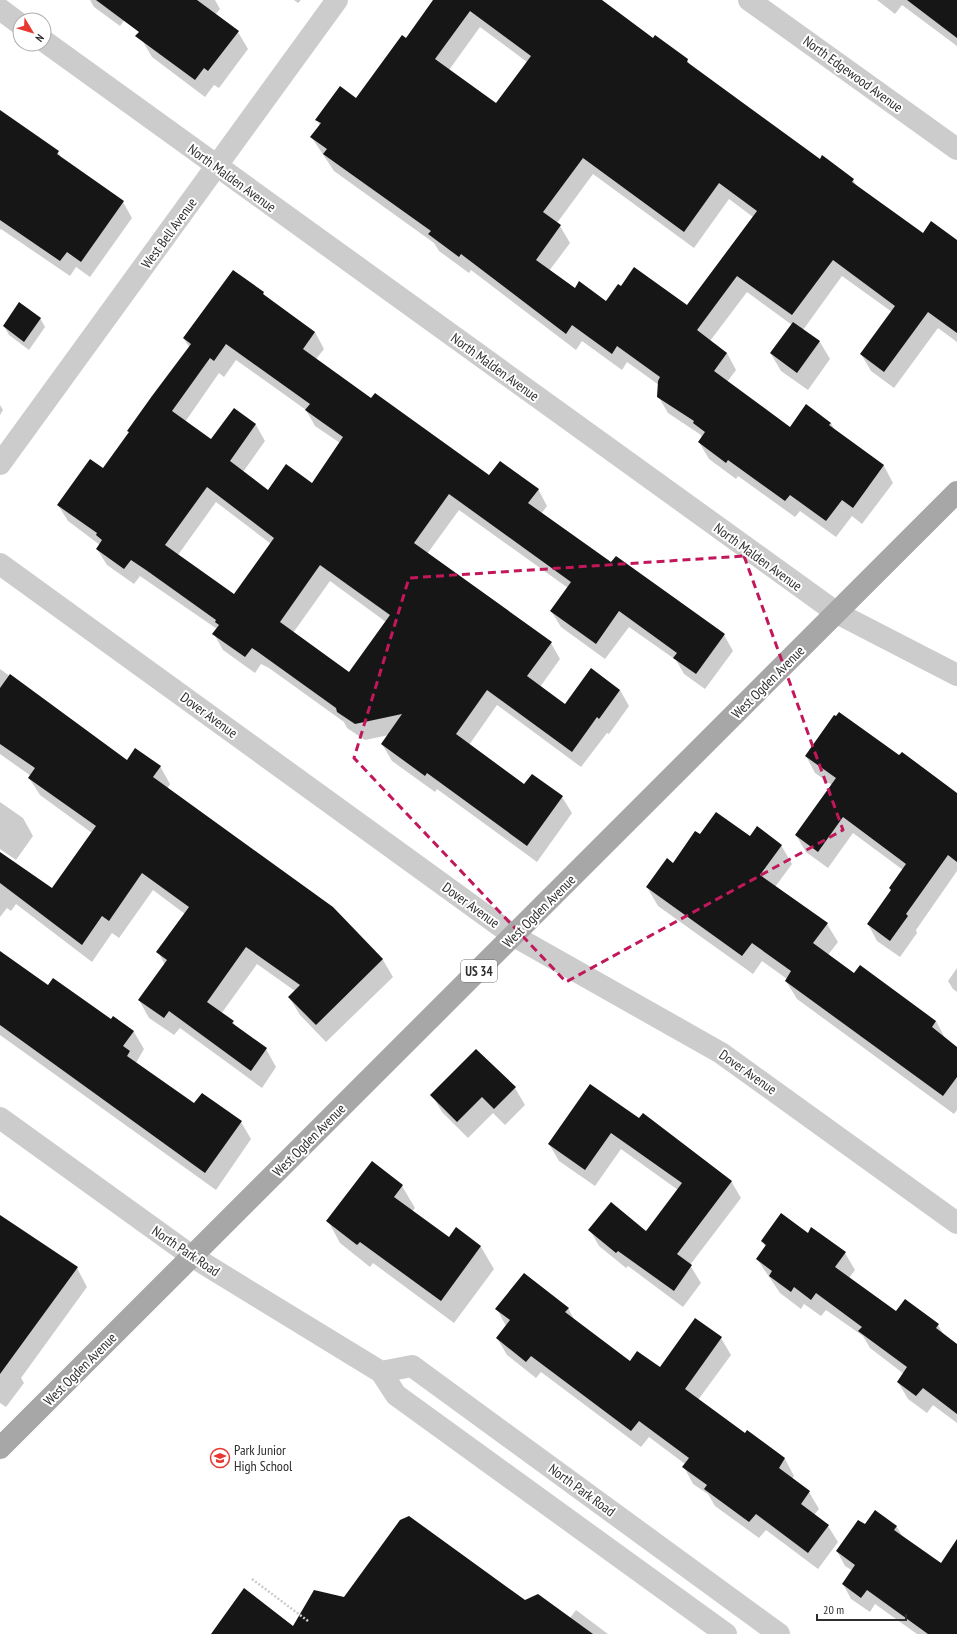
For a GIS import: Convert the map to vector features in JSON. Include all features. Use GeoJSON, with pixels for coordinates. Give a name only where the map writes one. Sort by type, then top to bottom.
{"type":"FeatureCollection","features":[{"type":"Feature","properties":{"kind":"main road","name":"West Ogden Avenue"},"geometry":{"type":"LineString","coordinates":[[0,1448],[193,1257],[957,492]]}},
{"type":"Feature","properties":{"kind":"street","name":"West Bell Avenue"},"geometry":{"type":"LineString","coordinates":[[0,464],[337,0]]}},
{"type":"Feature","properties":{"kind":"street","name":"North Edgewood Avenue"},"geometry":{"type":"LineString","coordinates":[[749,0],[957,148]]}},
{"type":"Feature","properties":{"kind":"street"},"geometry":{"type":"LineString","coordinates":[[0,9],[12,18]]}},
{"type":"Feature","properties":{"kind":"street","name":"North Malden Avenue"},"geometry":{"type":"LineString","coordinates":[[52,47],[836,614],[957,675]]}},
{"type":"Feature","properties":{"kind":"street","name":"Dover Avenue"},"geometry":{"type":"LineString","coordinates":[[0,564],[514,936],[721,1053],[957,1223]]}},
{"type":"Feature","properties":{"kind":"street","name":"North Park Road"},"geometry":{"type":"LineString","coordinates":[[0,1118],[193,1257],[381,1372],[396,1395],[726,1634]]}},
{"type":"Feature","properties":{"kind":"street","name":"North Park Road"},"geometry":{"type":"LineString","coordinates":[[381,1372],[412,1366],[778,1634]]}},
{"type":"Feature","properties":{"kind":"path"},"geometry":{"type":"LineString","coordinates":[[252,1579],[308,1621]]}},
{"type":"Feature","properties":{"kind":"highlighted area"},"geometry":{"type":"Polygon","coordinates":[[[744,556],[843,830],[566,982],[354,758],[409,578],[744,556]]]}},
{"type":"Feature","properties":{"kind":"building"},"geometry":{"type":"Polygon","coordinates":[[[96,0],[197,0],[239,31],[208,71],[204,68],[195,80],[135,36],[139,32],[96,0]]]}},
{"type":"Feature","properties":{"kind":"building"},"geometry":{"type":"Polygon","coordinates":[[[433,0],[602,0],[653,38],[655,35],[688,59],[687,62],[820,159],[822,155],[854,179],[852,182],[923,233],[931,221],[957,240],[957,333],[928,312],[884,372],[860,354],[895,306],[833,260],[792,315],[737,276],[697,330],[727,353],[714,371],[790,427],[806,404],[831,423],[829,425],[884,465],[853,508],[842,500],[826,521],[790,495],[785,501],[728,460],[726,463],[698,442],[705,432],[693,423],[694,421],[657,397],[658,381],[660,377],[617,346],[612,354],[572,325],[566,334],[461,254],[459,257],[428,234],[431,231],[323,154],[327,149],[310,137],[321,123],[315,120],[340,86],[356,98],[402,35],[406,38],[433,0]],[[470,11],[435,59],[496,103],[531,56],[470,11]],[[583,158],[543,212],[561,225],[536,260],[575,288],[579,281],[606,301],[618,284],[621,286],[634,267],[687,305],[757,211],[719,183],[684,232],[583,158]]]}},
{"type":"Feature","properties":{"kind":"building"},"geometry":{"type":"Polygon","coordinates":[[[907,0],[957,0],[957,38],[907,0]]]}},
{"type":"Feature","properties":{"kind":"building"},"geometry":{"type":"Polygon","coordinates":[[[0,110],[59,151],[57,154],[124,201],[81,262],[67,252],[60,261],[0,220],[0,110]]]}},
{"type":"Feature","properties":{"kind":"building"},"geometry":{"type":"Polygon","coordinates":[[[233,270],[315,332],[303,349],[371,398],[375,393],[489,475],[500,461],[539,489],[528,503],[611,562],[616,556],[725,634],[696,674],[673,658],[677,653],[619,611],[596,644],[550,611],[571,582],[449,494],[414,543],[552,642],[527,676],[565,704],[591,668],[620,690],[599,719],[597,717],[572,752],[487,690],[456,734],[524,784],[532,774],[563,796],[527,846],[427,773],[425,776],[381,744],[402,714],[355,724],[337,712],[336,708],[252,648],[245,657],[212,634],[219,625],[215,622],[216,620],[146,570],[131,560],[124,569],[96,549],[102,540],[96,535],[97,533],[57,505],[90,459],[103,468],[129,432],[127,431],[191,344],[183,338],[233,270]],[[226,344],[214,361],[210,358],[172,411],[211,439],[234,408],[256,424],[230,461],[268,490],[286,464],[312,483],[343,437],[305,410],[310,404],[226,344]],[[207,487],[165,545],[234,594],[274,538],[207,487]],[[320,565],[280,622],[349,672],[390,615],[320,565]]]}},
{"type":"Feature","properties":{"kind":"building"},"geometry":{"type":"Polygon","coordinates":[[[19,302],[41,318],[24,342],[3,326],[19,302]]]}},
{"type":"Feature","properties":{"kind":"building"},"geometry":{"type":"Polygon","coordinates":[[[793,322],[820,341],[797,373],[770,353],[793,322]]]}},
{"type":"Feature","properties":{"kind":"building"},"geometry":{"type":"Polygon","coordinates":[[[10,674],[127,760],[135,748],[161,766],[153,777],[333,907],[383,959],[316,1025],[288,997],[300,985],[246,947],[207,1002],[234,1021],[232,1023],[267,1048],[251,1071],[169,1011],[164,1018],[138,1000],[167,960],[156,952],[189,907],[142,873],[109,921],[102,916],[82,945],[0,883],[0,852],[52,888],[96,826],[28,778],[35,768],[0,744],[0,688],[10,674]]]}},
{"type":"Feature","properties":{"kind":"building"},"geometry":{"type":"Polygon","coordinates":[[[839,712],[899,755],[902,752],[957,793],[957,862],[948,855],[906,914],[908,916],[890,941],[867,924],[891,890],[889,888],[906,864],[843,817],[818,852],[795,835],[836,778],[805,756],[834,715],[836,716],[839,712]]]}},
{"type":"Feature","properties":{"kind":"building"},"geometry":{"type":"Polygon","coordinates":[[[716,812],[750,836],[757,826],[782,845],[760,875],[828,923],[813,943],[854,973],[860,965],[936,1021],[932,1027],[957,1047],[957,1077],[943,1096],[785,981],[791,971],[752,943],[742,956],[646,887],[667,858],[673,863],[695,831],[700,834],[716,812]]]}},
{"type":"Feature","properties":{"kind":"building"},"geometry":{"type":"Polygon","coordinates":[[[0,951],[48,985],[53,978],[111,1019],[113,1016],[134,1031],[123,1046],[130,1051],[127,1056],[194,1103],[202,1093],[242,1121],[205,1173],[0,1025],[0,951]]]}},
{"type":"Feature","properties":{"kind":"building"},"geometry":{"type":"Polygon","coordinates":[[[476,1049],[516,1087],[494,1109],[482,1097],[457,1122],[430,1095],[476,1049]]]}},
{"type":"Feature","properties":{"kind":"building"},"geometry":{"type":"Polygon","coordinates":[[[590,1084],[639,1118],[643,1113],[732,1181],[677,1254],[692,1265],[674,1291],[618,1251],[616,1253],[588,1230],[611,1202],[646,1231],[682,1183],[611,1133],[585,1170],[548,1144],[590,1084]]]}},
{"type":"Feature","properties":{"kind":"building"},"geometry":{"type":"Polygon","coordinates":[[[372,1161],[403,1185],[394,1197],[449,1237],[456,1227],[481,1246],[441,1301],[360,1242],[357,1245],[326,1221],[372,1161]]]}},
{"type":"Feature","properties":{"kind":"building"},"geometry":{"type":"Polygon","coordinates":[[[781,1213],[808,1233],[811,1227],[846,1252],[835,1267],[896,1311],[905,1299],[939,1324],[936,1328],[957,1344],[957,1414],[923,1388],[916,1396],[897,1382],[907,1367],[858,1331],[862,1327],[816,1293],[811,1300],[794,1287],[791,1292],[769,1276],[772,1271],[756,1259],[766,1245],[761,1241],[781,1213]]]}},
{"type":"Feature","properties":{"kind":"building"},"geometry":{"type":"Polygon","coordinates":[[[0,1215],[78,1267],[0,1374],[0,1215]]]}},
{"type":"Feature","properties":{"kind":"building"},"geometry":{"type":"Polygon","coordinates":[[[524,1273],[569,1308],[565,1312],[630,1361],[637,1351],[660,1367],[695,1318],[722,1337],[685,1389],[745,1433],[747,1430],[785,1458],[779,1468],[810,1491],[801,1504],[829,1525],[808,1553],[756,1514],[749,1522],[704,1489],[707,1485],[682,1467],[689,1458],[639,1421],[631,1431],[531,1356],[526,1362],[496,1338],[510,1320],[495,1309],[524,1273]]]}},
{"type":"Feature","properties":{"kind":"building"},"geometry":{"type":"Polygon","coordinates":[[[875,1510],[897,1526],[894,1530],[941,1563],[957,1539],[957,1634],[928,1634],[867,1590],[861,1598],[842,1584],[855,1565],[836,1551],[858,1520],[865,1524],[875,1510]]]}},
{"type":"Feature","properties":{"kind":"building"},"geometry":{"type":"Polygon","coordinates":[[[409,1516],[525,1600],[538,1594],[593,1634],[211,1634],[244,1588],[293,1626],[314,1590],[344,1597],[400,1520],[409,1516]]]}},
{"type":"Feature","properties":{"kind":"place","name":"Park Junior High School"},"geometry":{"type":"Point","coordinates":[220,1458]}}]}
